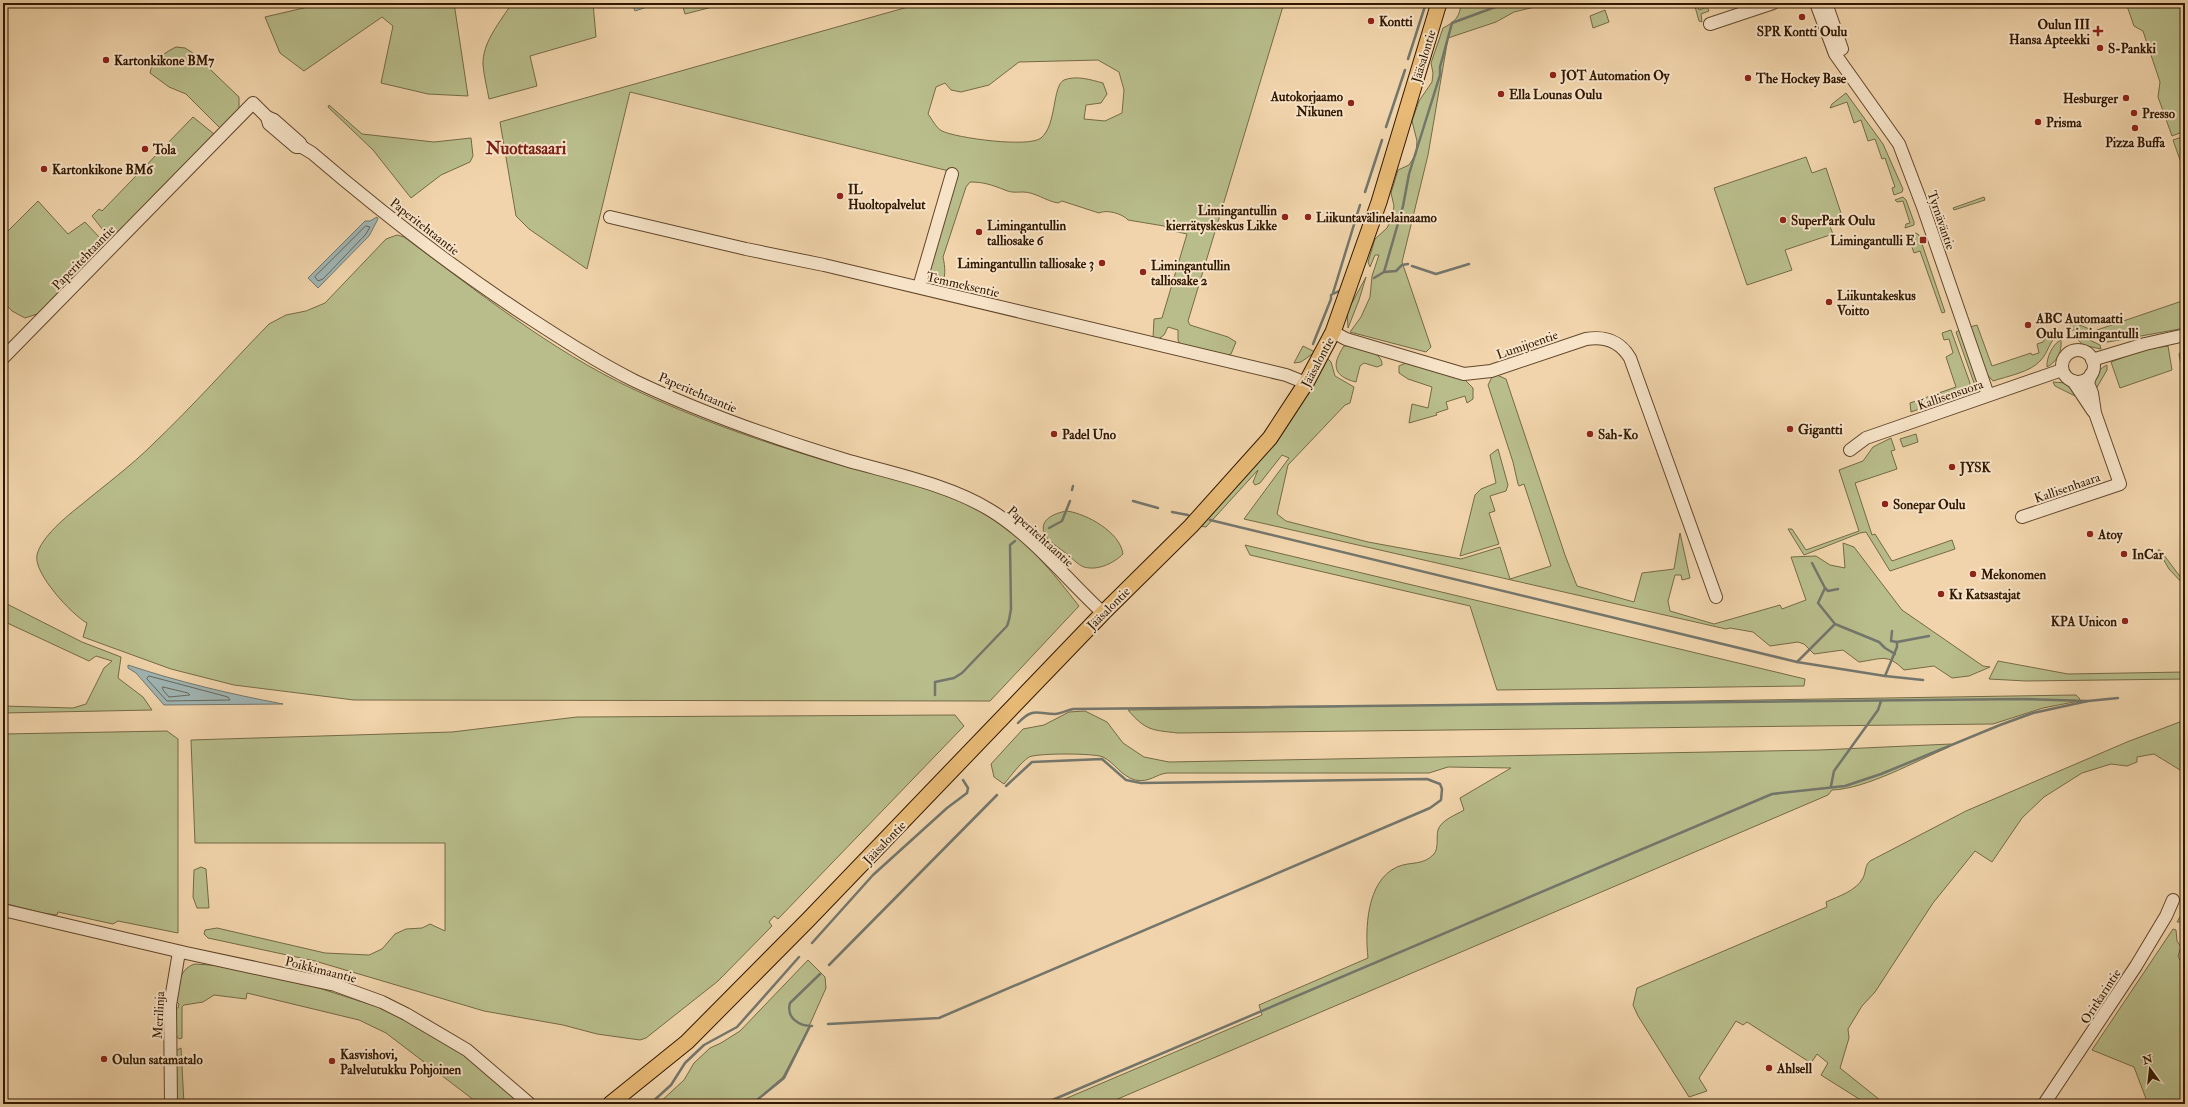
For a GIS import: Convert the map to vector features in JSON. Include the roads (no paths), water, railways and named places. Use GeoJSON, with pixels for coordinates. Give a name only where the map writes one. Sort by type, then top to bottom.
{"type":"FeatureCollection","features":[{"type":"Feature","properties":{"kind":"main road","name":"Jääsalontie"},"geometry":{"type":"LineString","coordinates":[[610,1104],[687,1042],[808,920],[1103,613],[1191,526],[1270,438],[1306,384],[1333,332],[1379,202],[1439,3]]}},
{"type":"Feature","properties":{"kind":"street"},"geometry":{"type":"LineString","coordinates":[[1710,24],[1773,3]]}},
{"type":"Feature","properties":{"kind":"street","name":"Tyrnäväntie"},"geometry":{"type":"LineString","coordinates":[[1816,3],[1835,54],[1844,66],[1850,78],[1899,144],[1923,207],[1988,395]]}},
{"type":"Feature","properties":{"kind":"street","name":"Tyrnäväntie"},"geometry":{"type":"LineString","coordinates":[[1826,3],[1842,50],[1844,66]]}},
{"type":"Feature","properties":{"kind":"street","name":"Paperitehtaantie"},"geometry":{"type":"LineString","coordinates":[[3,358],[253,103],[267,117],[269,124],[296,147],[302,147],[312,153],[395,222],[471,280],[586,355],[636,381],[720,418],[790,443],[965,496],[999,516],[1029,540],[1103,613]]}},
{"type":"Feature","properties":{"kind":"street"},"geometry":{"type":"LineString","coordinates":[[919,287],[952,174]]}},
{"type":"Feature","properties":{"kind":"street","name":"Temmeksentie"},"geometry":{"type":"LineString","coordinates":[[610,217],[919,287],[1286,375],[1306,384]]}},
{"type":"Feature","properties":{"kind":"street","name":"Lumijoentie"},"geometry":{"type":"LineString","coordinates":[[1333,332],[1346,339],[1464,374],[1491,371],[1586,339],[1598,337],[1610,340],[1623,348],[1630,358],[1716,596]]}},
{"type":"Feature","properties":{"kind":"street"},"geometry":{"type":"LineString","coordinates":[[2092,360],[2145,344],[2185,335]]}},
{"type":"Feature","properties":{"kind":"street"},"geometry":{"type":"LineString","coordinates":[[2166,340],[2185,341]]}},
{"type":"Feature","properties":{"kind":"street"},"geometry":{"type":"LineString","coordinates":[[2091,374],[2083,381],[2073,381],[2068,379],[2062,370],[2063,361],[2072,351],[2082,351],[2092,360],[2093,370],[2088,383],[2092,393],[2095,414]]}},
{"type":"Feature","properties":{"kind":"street","name":"Kallisensuora"},"geometry":{"type":"LineString","coordinates":[[1850,450],[1866,438],[2062,370]]}},
{"type":"Feature","properties":{"kind":"street"},"geometry":{"type":"LineString","coordinates":[[2073,381],[2095,414]]}},
{"type":"Feature","properties":{"kind":"street","name":"Kallisenhaara"},"geometry":{"type":"LineString","coordinates":[[2022,517],[2120,484],[2095,414]]}},
{"type":"Feature","properties":{"kind":"street","name":"Oritkarintie"},"geometry":{"type":"LineString","coordinates":[[2044,1104],[2136,966],[2166,916],[2172,900]]}},
{"type":"Feature","properties":{"kind":"street","name":"Poikkimaantie"},"geometry":{"type":"LineString","coordinates":[[3,910],[179,952],[335,985],[382,1002],[406,1014],[467,1050],[530,1104]]}},
{"type":"Feature","properties":{"kind":"street","name":"Poikkimaantie"},"geometry":{"type":"LineString","coordinates":[[3,916],[76,927]]}},
{"type":"Feature","properties":{"kind":"street","name":"Merilinja"},"geometry":{"type":"LineString","coordinates":[[170,1104],[170,1005],[179,952]]}},
{"type":"Feature","properties":{"kind":"water"},"geometry":{"type":"Polygon","coordinates":[[[652,3],[653,5],[635,11],[632,4],[652,3]]]}},
{"type":"Feature","properties":{"kind":"water"},"geometry":{"type":"Polygon","coordinates":[[[377,217],[378,219],[369,236],[318,288],[308,278],[365,221],[370,221],[377,217]]]}},
{"type":"Feature","properties":{"kind":"water"},"geometry":{"type":"Polygon","coordinates":[[[128,665],[205,687],[283,704],[164,705],[136,673],[128,668],[128,665]]]}},
{"type":"Feature","properties":{"kind":"waterway"},"geometry":{"type":"LineString","coordinates":[[1384,272],[1403,206],[1409,174],[1440,75],[1440,67],[1452,23],[1506,3]]}},
{"type":"Feature","properties":{"kind":"waterway"},"geometry":{"type":"LineString","coordinates":[[1408,59],[1425,6]]}},
{"type":"Feature","properties":{"kind":"waterway"},"geometry":{"type":"LineString","coordinates":[[1386,127],[1405,70]]}},
{"type":"Feature","properties":{"kind":"waterway"},"geometry":{"type":"LineString","coordinates":[[1365,192],[1382,140]]}},
{"type":"Feature","properties":{"kind":"waterway"},"geometry":{"type":"LineString","coordinates":[[1333,293],[1360,205]]}},
{"type":"Feature","properties":{"kind":"waterway"},"geometry":{"type":"LineString","coordinates":[[1374,278],[1384,272],[1396,271],[1402,265],[1408,264]]}},
{"type":"Feature","properties":{"kind":"waterway"},"geometry":{"type":"LineString","coordinates":[[1412,266],[1436,274],[1469,264]]}},
{"type":"Feature","properties":{"kind":"waterway"},"geometry":{"type":"LineString","coordinates":[[1313,344],[1331,299],[1331,295],[1341,290]]}},
{"type":"Feature","properties":{"kind":"waterway"},"geometry":{"type":"LineString","coordinates":[[1072,490],[1073,486]]}},
{"type":"Feature","properties":{"kind":"waterway"},"geometry":{"type":"LineString","coordinates":[[1049,528],[1062,521],[1070,501]]}},
{"type":"Feature","properties":{"kind":"waterway"},"geometry":{"type":"LineString","coordinates":[[1133,501],[1158,508]]}},
{"type":"Feature","properties":{"kind":"waterway"},"geometry":{"type":"LineString","coordinates":[[1172,512],[1188,515]]}},
{"type":"Feature","properties":{"kind":"waterway"},"geometry":{"type":"LineString","coordinates":[[1210,520],[1797,662],[1885,676],[1923,680]]}},
{"type":"Feature","properties":{"kind":"waterway"},"geometry":{"type":"LineString","coordinates":[[935,695],[935,682],[954,678],[962,673],[1007,626],[1011,609],[1010,545],[1015,541]]}},
{"type":"Feature","properties":{"kind":"waterway"},"geometry":{"type":"LineString","coordinates":[[1812,563],[1825,588],[1828,591],[1838,589]]}},
{"type":"Feature","properties":{"kind":"waterway"},"geometry":{"type":"LineString","coordinates":[[1825,588],[1818,603],[1835,624],[1879,642],[1895,654]]}},
{"type":"Feature","properties":{"kind":"waterway"},"geometry":{"type":"LineString","coordinates":[[1797,662],[1835,624]]}},
{"type":"Feature","properties":{"kind":"waterway"},"geometry":{"type":"LineString","coordinates":[[1892,631],[1891,641],[1897,642],[1929,636]]}},
{"type":"Feature","properties":{"kind":"waterway"},"geometry":{"type":"LineString","coordinates":[[1885,676],[1897,647],[1897,642]]}},
{"type":"Feature","properties":{"kind":"waterway"},"geometry":{"type":"LineString","coordinates":[[1043,1104],[1772,794],[1845,786],[1881,774],[2033,713],[2088,701],[2118,698]]}},
{"type":"Feature","properties":{"kind":"waterway"},"geometry":{"type":"LineString","coordinates":[[1018,723],[1023,718],[1035,712],[1057,714],[1073,709],[2023,699],[2087,701]]}},
{"type":"Feature","properties":{"kind":"waterway"},"geometry":{"type":"LineString","coordinates":[[1831,786],[1834,771],[1878,710],[1881,701]]}},
{"type":"Feature","properties":{"kind":"waterway"},"geometry":{"type":"LineString","coordinates":[[828,1024],[939,1018],[1430,808],[1441,800],[1442,789],[1440,784],[1427,779],[1141,783],[1126,780],[1102,759],[1032,762],[1006,786]]}},
{"type":"Feature","properties":{"kind":"waterway"},"geometry":{"type":"LineString","coordinates":[[812,943],[873,875],[947,808],[967,793],[968,788],[963,780]]}},
{"type":"Feature","properties":{"kind":"waterway"},"geometry":{"type":"LineString","coordinates":[[829,965],[997,795]]}},
{"type":"Feature","properties":{"kind":"waterway"},"geometry":{"type":"LineString","coordinates":[[650,1104],[671,1085],[685,1063],[704,1045],[737,1027],[799,957]]}},
{"type":"Feature","properties":{"kind":"waterway"},"geometry":{"type":"LineString","coordinates":[[812,1026],[798,1023],[792,1017],[789,1008],[790,1003],[820,974]]}},
{"type":"Feature","properties":{"kind":"waterway"},"geometry":{"type":"LineString","coordinates":[[752,1104],[784,1078],[810,1026]]}},
{"type":"Feature","properties":{"kind":"place","name":"SPR Kontti Oulu"},"geometry":{"type":"Point","coordinates":[1802,17]}},
{"type":"Feature","properties":{"kind":"place","name":"Kontti"},"geometry":{"type":"Point","coordinates":[1371,21]}},
{"type":"Feature","properties":{"kind":"place","name":"Oulun III Hansa Apteekki"},"geometry":{"type":"Point","coordinates":[2098,31]}},
{"type":"Feature","properties":{"kind":"place","name":"S-Pankki"},"geometry":{"type":"Point","coordinates":[2100,48]}},
{"type":"Feature","properties":{"kind":"place","name":"Kartonkikone BM7"},"geometry":{"type":"Point","coordinates":[106,60]}},
{"type":"Feature","properties":{"kind":"place","name":"JOT Automation Oy"},"geometry":{"type":"Point","coordinates":[1553,75]}},
{"type":"Feature","properties":{"kind":"place","name":"The Hockey Base"},"geometry":{"type":"Point","coordinates":[1748,78]}},
{"type":"Feature","properties":{"kind":"place","name":"Ella Lounas Oulu"},"geometry":{"type":"Point","coordinates":[1501,94]}},
{"type":"Feature","properties":{"kind":"place","name":"Hesburger"},"geometry":{"type":"Point","coordinates":[2126,98]}},
{"type":"Feature","properties":{"kind":"place","name":"Autokorjaamo Nikunen"},"geometry":{"type":"Point","coordinates":[1351,103]}},
{"type":"Feature","properties":{"kind":"place","name":"Presso"},"geometry":{"type":"Point","coordinates":[2134,113]}},
{"type":"Feature","properties":{"kind":"place","name":"Prisma"},"geometry":{"type":"Point","coordinates":[2038,122]}},
{"type":"Feature","properties":{"kind":"place","name":"Pizza Buffa"},"geometry":{"type":"Point","coordinates":[2135,128]}},
{"type":"Feature","properties":{"kind":"place","name":"Tola"},"geometry":{"type":"Point","coordinates":[145,149]}},
{"type":"Feature","properties":{"kind":"place","name":"Kartonkikone BM6"},"geometry":{"type":"Point","coordinates":[44,169]}},
{"type":"Feature","properties":{"kind":"place","name":"IL Huoltopalvelut"},"geometry":{"type":"Point","coordinates":[840,196]}},
{"type":"Feature","properties":{"kind":"place","name":"Limingantullin kierrätyskeskus Likke"},"geometry":{"type":"Point","coordinates":[1285,217]}},
{"type":"Feature","properties":{"kind":"place","name":"Liikuntavälinelainaamo"},"geometry":{"type":"Point","coordinates":[1308,217]}},
{"type":"Feature","properties":{"kind":"place","name":"SuperPark Oulu"},"geometry":{"type":"Point","coordinates":[1783,220]}},
{"type":"Feature","properties":{"kind":"place","name":"Limingantullin talliosake 6"},"geometry":{"type":"Point","coordinates":[979,232]}},
{"type":"Feature","properties":{"kind":"place","name":"Limingantulli E"},"geometry":{"type":"Point","coordinates":[1923,240]}},
{"type":"Feature","properties":{"kind":"place","name":"Limingantullin talliosake 3"},"geometry":{"type":"Point","coordinates":[1102,263]}},
{"type":"Feature","properties":{"kind":"place","name":"Limingantullin talliosake 2"},"geometry":{"type":"Point","coordinates":[1143,272]}},
{"type":"Feature","properties":{"kind":"place","name":"Liikuntakeskus Voitto"},"geometry":{"type":"Point","coordinates":[1829,302]}},
{"type":"Feature","properties":{"kind":"place","name":"ABC Automaatti Oulu Limingantulli"},"geometry":{"type":"Point","coordinates":[2028,325]}},
{"type":"Feature","properties":{"kind":"place","name":"Gigantti"},"geometry":{"type":"Point","coordinates":[1790,429]}},
{"type":"Feature","properties":{"kind":"place","name":"Padel Uno"},"geometry":{"type":"Point","coordinates":[1054,434]}},
{"type":"Feature","properties":{"kind":"place","name":"Sah-Ko"},"geometry":{"type":"Point","coordinates":[1590,434]}},
{"type":"Feature","properties":{"kind":"place","name":"JYSK"},"geometry":{"type":"Point","coordinates":[1952,467]}},
{"type":"Feature","properties":{"kind":"place","name":"Sonepar Oulu"},"geometry":{"type":"Point","coordinates":[1885,504]}},
{"type":"Feature","properties":{"kind":"place","name":"Atoy"},"geometry":{"type":"Point","coordinates":[2090,534]}},
{"type":"Feature","properties":{"kind":"place","name":"InCar"},"geometry":{"type":"Point","coordinates":[2124,554]}},
{"type":"Feature","properties":{"kind":"place","name":"Mekonomen"},"geometry":{"type":"Point","coordinates":[1973,574]}},
{"type":"Feature","properties":{"kind":"place","name":"K1 Katsastajat"},"geometry":{"type":"Point","coordinates":[1941,594]}},
{"type":"Feature","properties":{"kind":"place","name":"KPA Unicon"},"geometry":{"type":"Point","coordinates":[2125,621]}},
{"type":"Feature","properties":{"kind":"place","name":"Oulun satamatalo"},"geometry":{"type":"Point","coordinates":[104,1059]}},
{"type":"Feature","properties":{"kind":"place","name":"Kasvishovi, Palvelutukku Pohjoinen"},"geometry":{"type":"Point","coordinates":[332,1061]}},
{"type":"Feature","properties":{"kind":"place","name":"Ahlsell"},"geometry":{"type":"Point","coordinates":[1769,1068]}},
{"type":"Feature","properties":{"kind":"district","name":"Nuottasaari"},"geometry":{"type":"Point","coordinates":[526,148]}}]}
